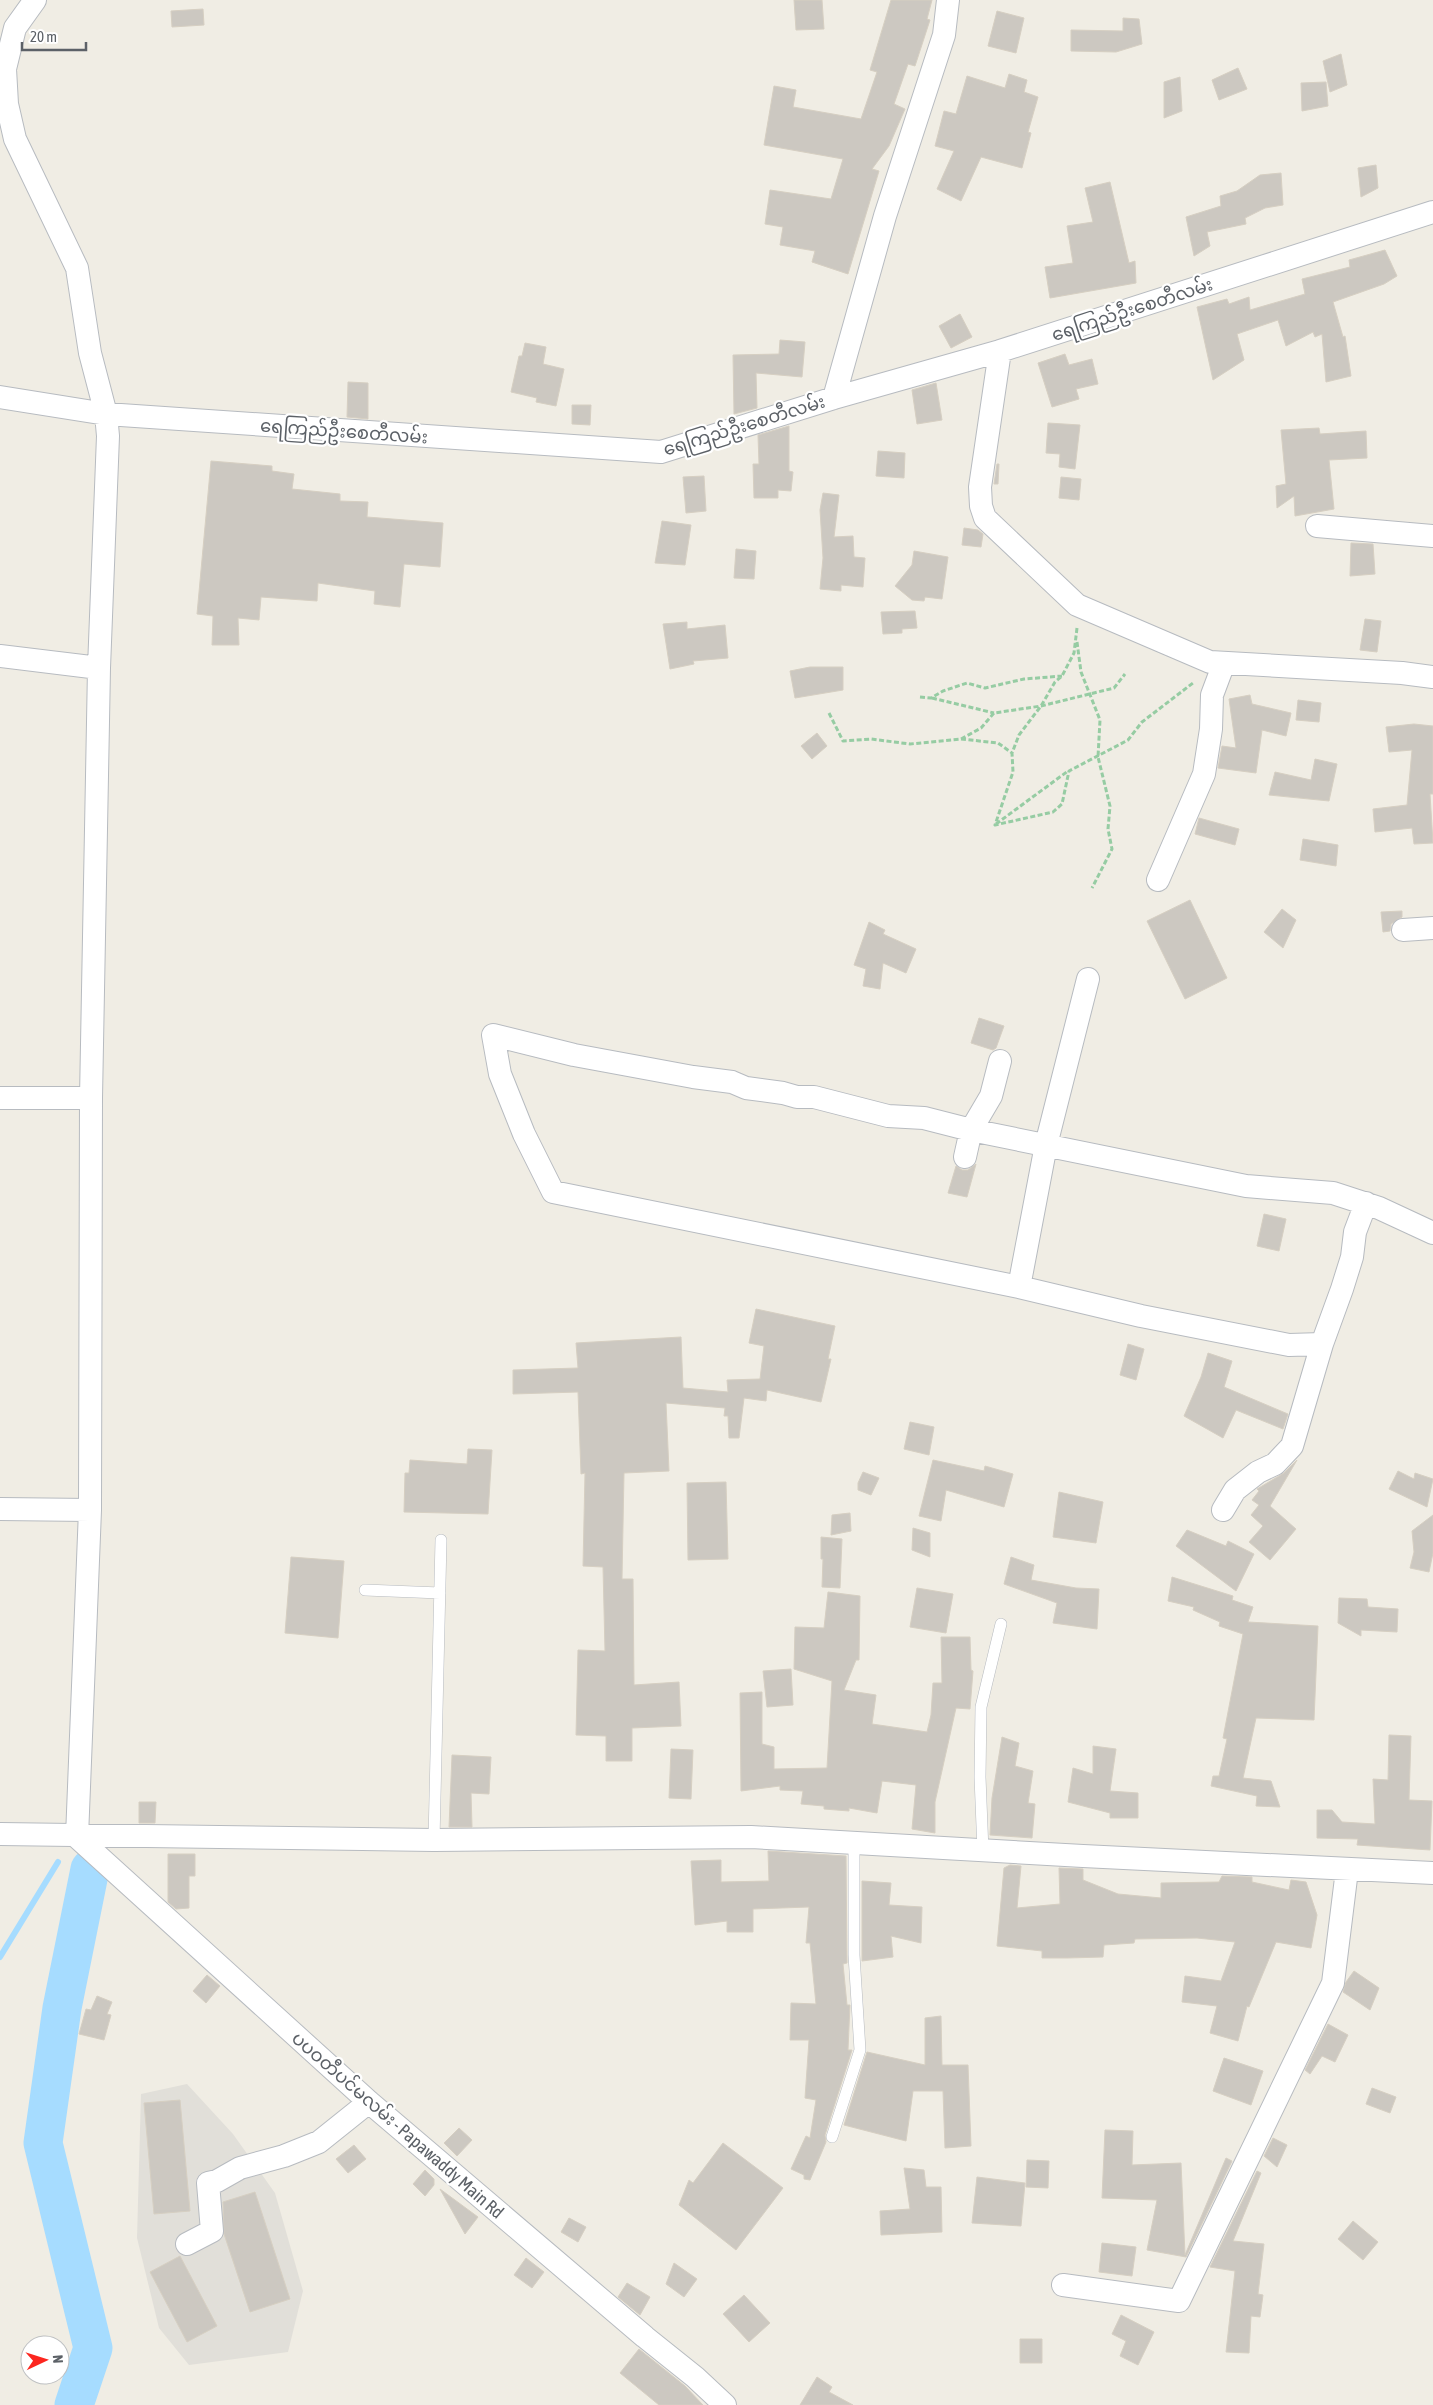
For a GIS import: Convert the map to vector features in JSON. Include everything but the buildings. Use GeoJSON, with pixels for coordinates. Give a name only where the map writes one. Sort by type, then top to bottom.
{"type":"FeatureCollection","features":[{"type":"Feature","properties":{"kind":"street"},"geometry":{"type":"LineString","coordinates":[[35,0],[15,28],[5,69],[8,104],[15,139],[77,268],[90,353],[106,414],[108,436],[99,668],[91,1098],[90,1510],[77,1837]]}},
{"type":"Feature","properties":{"kind":"street"},"geometry":{"type":"LineString","coordinates":[[834,398],[885,216],[944,35],[948,0]]}},
{"type":"Feature","properties":{"kind":"street","name":"ရေကြည်ဦးစေတီလမ်း"},"geometry":{"type":"LineString","coordinates":[[0,397],[106,414],[661,452],[834,398],[1000,351],[1433,212]]}},
{"type":"Feature","properties":{"kind":"street"},"geometry":{"type":"LineString","coordinates":[[1000,351],[980,487],[981,506],[985,518],[1077,605],[1210,662],[1220,671],[1402,673],[1433,677]]}},
{"type":"Feature","properties":{"kind":"street"},"geometry":{"type":"LineString","coordinates":[[1317,526],[1433,536]]}},
{"type":"Feature","properties":{"kind":"street"},"geometry":{"type":"LineString","coordinates":[[0,656],[99,668]]}},
{"type":"Feature","properties":{"kind":"street"},"geometry":{"type":"LineString","coordinates":[[1158,880],[1204,774],[1211,729],[1212,695],[1220,671]]}},
{"type":"Feature","properties":{"kind":"street"},"geometry":{"type":"LineString","coordinates":[[1403,930],[1433,928]]}},
{"type":"Feature","properties":{"kind":"street"},"geometry":{"type":"LineString","coordinates":[[1019,1287],[1046,1145],[1088,979]]}},
{"type":"Feature","properties":{"kind":"street"},"geometry":{"type":"LineString","coordinates":[[1322,1344],[1289,1345],[1132,1314],[1019,1287],[553,1192],[524,1134],[500,1074],[493,1035],[574,1055],[693,1077],[732,1082],[746,1088],[783,1093],[797,1097],[814,1097],[888,1116],[924,1118],[971,1130],[1246,1186],[1333,1193],[1366,1204],[1433,1233]]}},
{"type":"Feature","properties":{"kind":"street"},"geometry":{"type":"LineString","coordinates":[[965,1157],[971,1130],[991,1096],[1000,1062]]}},
{"type":"Feature","properties":{"kind":"street"},"geometry":{"type":"LineString","coordinates":[[0,1098],[91,1098]]}},
{"type":"Feature","properties":{"kind":"street"},"geometry":{"type":"LineString","coordinates":[[1223,1510],[1235,1490],[1258,1472],[1275,1464],[1292,1446],[1322,1344],[1352,1257],[1355,1232],[1366,1204]]}},
{"type":"Feature","properties":{"kind":"street"},"geometry":{"type":"LineString","coordinates":[[0,1509],[90,1510]]}},
{"type":"Feature","properties":{"kind":"street"},"geometry":{"type":"LineString","coordinates":[[0,1834],[77,1837],[434,1840],[751,1837],[1347,1870],[1433,1872]]}},
{"type":"Feature","properties":{"kind":"street","name":"ပပဝတီပင်မလမ်း - Papawaddy Main Rd"},"geometry":{"type":"LineString","coordinates":[[77,1837],[369,2102],[726,2405]]}},
{"type":"Feature","properties":{"kind":"street"},"geometry":{"type":"LineString","coordinates":[[1063,2285],[1179,2301],[1332,1983],[1347,1870]]}},
{"type":"Feature","properties":{"kind":"street"},"geometry":{"type":"LineString","coordinates":[[187,2244],[212,2231],[208,2183],[217,2181],[240,2168],[284,2156],[319,2142],[369,2102]]}},
{"type":"Feature","properties":{"kind":"lane"},"geometry":{"type":"LineString","coordinates":[[434,1840],[441,1540]]}},
{"type":"Feature","properties":{"kind":"lane"},"geometry":{"type":"LineString","coordinates":[[365,1590],[440,1593]]}},
{"type":"Feature","properties":{"kind":"lane"},"geometry":{"type":"LineString","coordinates":[[982,1850],[981,1707],[1001,1624]]}},
{"type":"Feature","properties":{"kind":"lane"},"geometry":{"type":"LineString","coordinates":[[832,2137],[860,2050],[854,1955],[854,1843]]}},
{"type":"Feature","properties":{"kind":"path"},"geometry":{"type":"LineString","coordinates":[[995,825],[1013,772],[1012,753],[1019,735],[1041,706],[1055,682],[1062,676],[1074,653],[1077,605]]}},
{"type":"Feature","properties":{"kind":"path"},"geometry":{"type":"LineString","coordinates":[[1076,635],[1081,672],[1100,720],[1098,757],[1110,806],[1108,830],[1112,849],[1092,888]]}},
{"type":"Feature","properties":{"kind":"path"},"geometry":{"type":"LineString","coordinates":[[995,825],[1068,771],[1128,740],[1142,722],[1195,682],[1220,671]]}},
{"type":"Feature","properties":{"kind":"path"},"geometry":{"type":"LineString","coordinates":[[920,697],[994,713],[1041,706],[1114,688],[1125,674]]}},
{"type":"Feature","properties":{"kind":"path"},"geometry":{"type":"LineString","coordinates":[[931,698],[943,690],[967,683],[985,688],[1024,679],[1062,676]]}},
{"type":"Feature","properties":{"kind":"path"},"geometry":{"type":"LineString","coordinates":[[829,713],[843,741],[871,740],[910,744],[961,739],[998,742],[1012,753]]}},
{"type":"Feature","properties":{"kind":"path"},"geometry":{"type":"LineString","coordinates":[[961,739],[981,728],[994,713]]}},
{"type":"Feature","properties":{"kind":"path"},"geometry":{"type":"LineString","coordinates":[[995,825],[1053,812],[1062,804],[1068,771]]}},
{"type":"Feature","properties":{"kind":"shaded area"},"geometry":{"type":"Polygon","coordinates":[[[187,2084],[233,2134],[275,2193],[303,2291],[288,2352],[189,2365],[159,2328],[137,2238],[141,2094],[187,2084]]]}},
{"type":"Feature","properties":{"kind":"waterway"},"geometry":{"type":"LineString","coordinates":[[0,1957],[58,1862]]}},
{"type":"Feature","properties":{"kind":"waterway"},"geometry":{"type":"LineString","coordinates":[[74,2405],[93,2348],[43,2143],[62,2008],[90,1869]]}}]}
